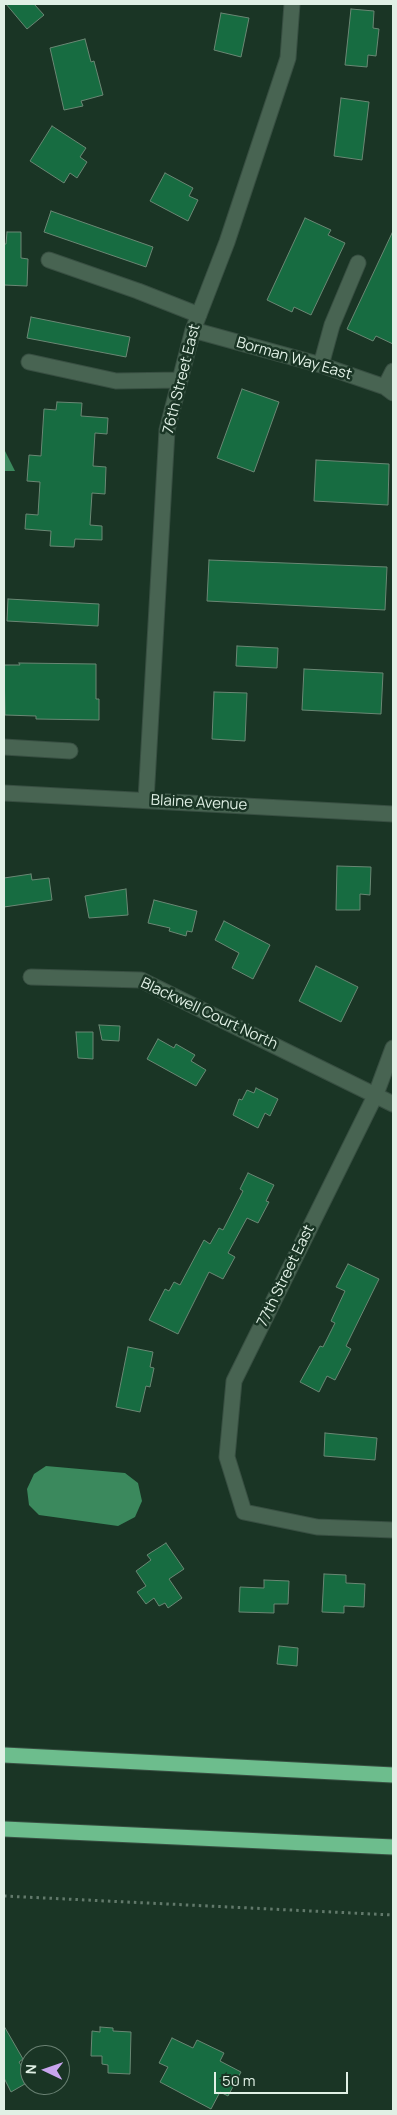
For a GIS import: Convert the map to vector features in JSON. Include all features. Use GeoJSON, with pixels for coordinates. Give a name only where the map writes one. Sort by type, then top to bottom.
{"type":"FeatureCollection","features":[{"type":"Feature","properties":{"kind":"highway"},"geometry":{"type":"LineString","coordinates":[[4,1756],[393,1775]]}},
{"type":"Feature","properties":{"kind":"highway"},"geometry":{"type":"LineString","coordinates":[[4,1829],[393,1847]]}},
{"type":"Feature","properties":{"kind":"street","name":"76th Street East"},"geometry":{"type":"LineString","coordinates":[[146,800],[167,430],[193,330],[227,242],[288,58],[292,4]]}},
{"type":"Feature","properties":{"kind":"street"},"geometry":{"type":"LineString","coordinates":[[49,260],[138,291],[199,315]]}},
{"type":"Feature","properties":{"kind":"street"},"geometry":{"type":"LineString","coordinates":[[321,365],[332,325],[358,263]]}},
{"type":"Feature","properties":{"kind":"street","name":"Borman Way East"},"geometry":{"type":"LineString","coordinates":[[193,330],[321,365],[389,390]]}},
{"type":"Feature","properties":{"kind":"street"},"geometry":{"type":"LineString","coordinates":[[28,362],[116,381],[180,380]]}},
{"type":"Feature","properties":{"kind":"street"},"geometry":{"type":"LineString","coordinates":[[389,390],[393,371]]}},
{"type":"Feature","properties":{"kind":"street"},"geometry":{"type":"LineString","coordinates":[[4,747],[70,751]]}},
{"type":"Feature","properties":{"kind":"street","name":"Blaine Avenue"},"geometry":{"type":"LineString","coordinates":[[4,793],[393,814]]}},
{"type":"Feature","properties":{"kind":"street","name":"Blackwell Court North"},"geometry":{"type":"LineString","coordinates":[[31,977],[141,980],[393,1104]]}},
{"type":"Feature","properties":{"kind":"street","name":"77th Street East"},"geometry":{"type":"LineString","coordinates":[[393,1048],[376,1094],[234,1381],[227,1457],[244,1512],[317,1527],[393,1530]]}},
{"type":"Feature","properties":{"kind":"path"},"geometry":{"type":"LineString","coordinates":[[4,1896],[393,1915]]}},
{"type":"Feature","properties":{"kind":"shaded area"},"geometry":{"type":"Polygon","coordinates":[[[4,449],[15,471],[4,471],[4,449]]]}},
{"type":"Feature","properties":{"kind":"shaded area"},"geometry":{"type":"Polygon","coordinates":[[[46,1466],[125,1473],[138,1483],[142,1501],[135,1517],[118,1526],[39,1515],[29,1505],[27,1489],[34,1474],[46,1466]]]}},
{"type":"Feature","properties":{"kind":"building"},"geometry":{"type":"Polygon","coordinates":[[[6,4],[34,4],[44,15],[27,29],[6,4]]]}},
{"type":"Feature","properties":{"kind":"building"},"geometry":{"type":"Polygon","coordinates":[[[351,9],[374,11],[373,28],[379,29],[376,56],[368,55],[367,67],[345,65],[351,9]]]}},
{"type":"Feature","properties":{"kind":"building"},"geometry":{"type":"Polygon","coordinates":[[[221,13],[249,18],[241,57],[214,50],[221,13]]]}},
{"type":"Feature","properties":{"kind":"building"},"geometry":{"type":"Polygon","coordinates":[[[85,39],[91,62],[94,61],[103,95],[81,101],[83,106],[64,110],[50,48],[85,39]]]}},
{"type":"Feature","properties":{"kind":"building"},"geometry":{"type":"Polygon","coordinates":[[[341,98],[369,102],[362,160],[334,156],[341,98]]]}},
{"type":"Feature","properties":{"kind":"building"},"geometry":{"type":"Polygon","coordinates":[[[52,126],[86,148],[80,157],[87,162],[77,178],[70,173],[64,183],[30,161],[52,126]]]}},
{"type":"Feature","properties":{"kind":"building"},"geometry":{"type":"Polygon","coordinates":[[[165,173],[193,188],[189,196],[198,200],[188,221],[150,201],[165,173]]]}},
{"type":"Feature","properties":{"kind":"building"},"geometry":{"type":"Polygon","coordinates":[[[51,211],[153,247],[146,267],[44,232],[51,211]]]}},
{"type":"Feature","properties":{"kind":"building"},"geometry":{"type":"Polygon","coordinates":[[[305,218],[331,230],[328,235],[345,243],[311,315],[294,307],[292,312],[267,300],[305,218]]]}},
{"type":"Feature","properties":{"kind":"building"},"geometry":{"type":"Polygon","coordinates":[[[393,231],[393,344],[376,336],[373,341],[347,329],[393,231]]]}},
{"type":"Feature","properties":{"kind":"building"},"geometry":{"type":"Polygon","coordinates":[[[7,232],[21,232],[21,258],[28,259],[27,286],[4,285],[4,244],[6,244],[7,232]]]}},
{"type":"Feature","properties":{"kind":"building"},"geometry":{"type":"Polygon","coordinates":[[[31,317],[130,337],[126,357],[27,338],[31,317]]]}},
{"type":"Feature","properties":{"kind":"building"},"geometry":{"type":"Polygon","coordinates":[[[242,389],[279,402],[254,472],[217,458],[242,389]]]}},
{"type":"Feature","properties":{"kind":"building"},"geometry":{"type":"Polygon","coordinates":[[[57,402],[82,403],[81,416],[108,418],[107,434],[95,433],[93,466],[106,467],[105,494],[92,493],[90,525],[102,526],[102,540],[75,539],[74,547],[50,546],[51,531],[25,529],[26,514],[38,515],[40,482],[27,481],[29,455],[41,456],[44,409],[56,410],[57,402]]]}},
{"type":"Feature","properties":{"kind":"building"},"geometry":{"type":"Polygon","coordinates":[[[316,460],[389,464],[388,505],[314,501],[316,460]]]}},
{"type":"Feature","properties":{"kind":"building"},"geometry":{"type":"Polygon","coordinates":[[[209,560],[387,567],[385,610],[207,601],[209,560]]]}},
{"type":"Feature","properties":{"kind":"building"},"geometry":{"type":"Polygon","coordinates":[[[8,599],[99,604],[98,626],[7,621],[8,599]]]}},
{"type":"Feature","properties":{"kind":"building"},"geometry":{"type":"Polygon","coordinates":[[[237,646],[278,648],[277,668],[236,666],[237,646]]]}},
{"type":"Feature","properties":{"kind":"building"},"geometry":{"type":"Polygon","coordinates":[[[19,663],[96,664],[96,699],[99,699],[99,720],[36,719],[36,716],[5,715],[4,665],[20,665],[19,663]]]}},
{"type":"Feature","properties":{"kind":"building"},"geometry":{"type":"Polygon","coordinates":[[[304,669],[383,673],[381,714],[302,710],[304,669]]]}},
{"type":"Feature","properties":{"kind":"building"},"geometry":{"type":"Polygon","coordinates":[[[214,692],[247,693],[245,741],[212,739],[214,692]]]}},
{"type":"Feature","properties":{"kind":"building"},"geometry":{"type":"Polygon","coordinates":[[[337,866],[371,867],[370,895],[360,894],[360,910],[336,910],[337,866]]]}},
{"type":"Feature","properties":{"kind":"building"},"geometry":{"type":"Polygon","coordinates":[[[31,874],[32,880],[49,878],[52,900],[4,907],[4,878],[31,874]]]}},
{"type":"Feature","properties":{"kind":"building"},"geometry":{"type":"Polygon","coordinates":[[[126,889],[128,915],[89,918],[85,896],[126,889]]]}},
{"type":"Feature","properties":{"kind":"building"},"geometry":{"type":"Polygon","coordinates":[[[154,900],[197,911],[192,932],[187,931],[186,936],[169,931],[170,928],[148,923],[154,900]]]}},
{"type":"Feature","properties":{"kind":"building"},"geometry":{"type":"Polygon","coordinates":[[[224,921],[270,945],[253,979],[232,968],[239,953],[215,940],[224,921]]]}},
{"type":"Feature","properties":{"kind":"building"},"geometry":{"type":"Polygon","coordinates":[[[316,966],[358,987],[341,1022],[299,1001],[316,966]]]}},
{"type":"Feature","properties":{"kind":"building"},"geometry":{"type":"Polygon","coordinates":[[[99,1025],[120,1026],[119,1041],[102,1040],[99,1025]]]}},
{"type":"Feature","properties":{"kind":"building"},"geometry":{"type":"Polygon","coordinates":[[[76,1032],[93,1032],[93,1059],[78,1058],[76,1032]]]}},
{"type":"Feature","properties":{"kind":"building"},"geometry":{"type":"Polygon","coordinates":[[[158,1039],[174,1048],[176,1044],[195,1055],[191,1061],[206,1070],[196,1086],[147,1059],[158,1039]]]}},
{"type":"Feature","properties":{"kind":"building"},"geometry":{"type":"Polygon","coordinates":[[[256,1088],[278,1099],[270,1116],[265,1113],[258,1128],[233,1115],[239,1099],[242,1100],[247,1090],[254,1093],[256,1088]]]}},
{"type":"Feature","properties":{"kind":"building"},"geometry":{"type":"Polygon","coordinates":[[[248,1173],[274,1185],[266,1201],[269,1202],[258,1223],[247,1218],[228,1253],[235,1257],[223,1279],[209,1272],[178,1334],[149,1320],[165,1289],[169,1291],[174,1282],[180,1285],[204,1240],[210,1244],[219,1228],[223,1230],[243,1191],[240,1189],[248,1173]]]}},
{"type":"Feature","properties":{"kind":"building"},"geometry":{"type":"Polygon","coordinates":[[[348,1264],[379,1279],[346,1346],[351,1349],[335,1380],[327,1376],[319,1392],[300,1382],[320,1346],[323,1347],[335,1323],[331,1321],[345,1291],[336,1287],[348,1264]]]}},
{"type":"Feature","properties":{"kind":"building"},"geometry":{"type":"Polygon","coordinates":[[[128,1347],[153,1352],[150,1367],[154,1368],[150,1387],[146,1386],[140,1412],[116,1407],[128,1347]]]}},
{"type":"Feature","properties":{"kind":"building"},"geometry":{"type":"Polygon","coordinates":[[[325,1433],[377,1438],[375,1460],[324,1456],[325,1433]]]}},
{"type":"Feature","properties":{"kind":"building"},"geometry":{"type":"Polygon","coordinates":[[[166,1543],[184,1569],[169,1579],[182,1598],[168,1608],[165,1603],[159,1606],[154,1598],[146,1604],[137,1592],[146,1586],[136,1571],[151,1560],[147,1555],[166,1543]]]}},
{"type":"Feature","properties":{"kind":"building"},"geometry":{"type":"Polygon","coordinates":[[[324,1574],[346,1575],[346,1583],[365,1584],[364,1607],[344,1606],[344,1613],[322,1612],[324,1574]]]}},
{"type":"Feature","properties":{"kind":"building"},"geometry":{"type":"Polygon","coordinates":[[[264,1580],[289,1581],[288,1604],[274,1604],[274,1613],[239,1612],[240,1587],[264,1588],[264,1580]]]}},
{"type":"Feature","properties":{"kind":"building"},"geometry":{"type":"Polygon","coordinates":[[[279,1646],[298,1648],[297,1666],[277,1664],[279,1646]]]}},
{"type":"Feature","properties":{"kind":"building"},"geometry":{"type":"Polygon","coordinates":[[[4,2026],[20,2054],[20,2087],[11,2092],[4,2078],[4,2026]]]}},
{"type":"Feature","properties":{"kind":"building"},"geometry":{"type":"Polygon","coordinates":[[[100,2027],[113,2028],[113,2031],[131,2032],[130,2074],[108,2073],[108,2065],[102,2064],[102,2056],[91,2056],[92,2031],[100,2032],[100,2027]]]}},
{"type":"Feature","properties":{"kind":"building"},"geometry":{"type":"Polygon","coordinates":[[[172,2038],[193,2048],[197,2040],[224,2053],[220,2061],[241,2072],[228,2096],[220,2092],[211,2109],[160,2082],[168,2067],[159,2063],[172,2038]]]}}]}
